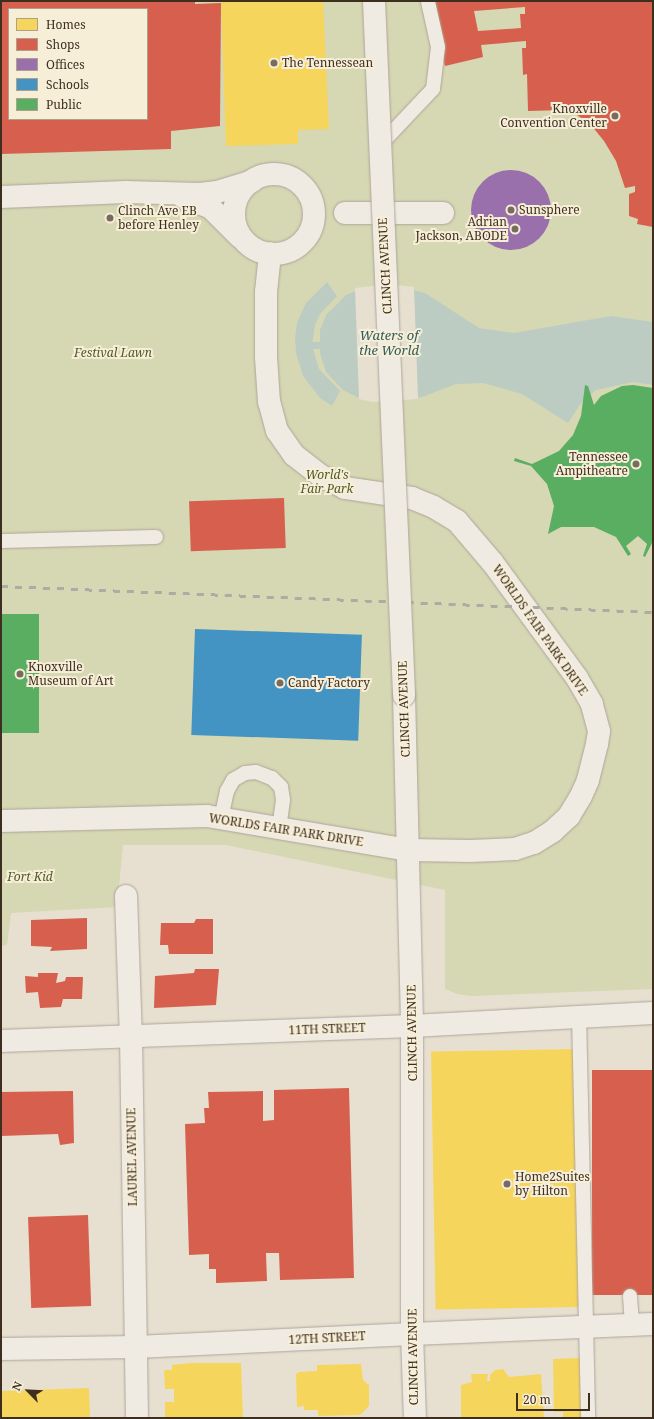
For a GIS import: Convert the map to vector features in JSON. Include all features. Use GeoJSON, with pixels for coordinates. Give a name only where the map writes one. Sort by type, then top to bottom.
{"type":"FeatureCollection","features":[{"type":"Feature","properties":{"kind":"street","name":"CLINCH AVENUE"},"geometry":{"type":"LineString","coordinates":[[374,1],[404,695],[409,850],[412,1026],[412,1334],[415,1418]]}},
{"type":"Feature","properties":{"kind":"street"},"geometry":{"type":"LineString","coordinates":[[1,197],[126,192],[217,192],[252,181],[264,175],[276,174],[289,177],[300,184],[308,194],[313,206],[314,219],[310,232],[302,242],[291,250],[270,253],[253,248],[212,208],[173,193]]}},
{"type":"Feature","properties":{"kind":"street"},"geometry":{"type":"LineString","coordinates":[[243,239],[236,228],[234,214],[237,199],[252,181]]}},
{"type":"Feature","properties":{"kind":"street"},"geometry":{"type":"LineString","coordinates":[[345,213],[443,213]]}},
{"type":"Feature","properties":{"kind":"street","name":"WORLDS FAIR PARK DRIVE"},"geometry":{"type":"LineString","coordinates":[[1,821],[208,816],[409,850],[515,849],[534,843],[553,832],[569,816],[588,780],[597,744],[596,716],[577,678],[492,562],[457,521],[434,507],[412,498],[345,488],[321,476],[294,455],[277,431],[269,402],[266,357],[266,292],[270,253]]}},
{"type":"Feature","properties":{"kind":"street","name":"LAUREL AVENUE"},"geometry":{"type":"LineString","coordinates":[[126,896],[131,1036],[137,1418]]}},
{"type":"Feature","properties":{"kind":"street","name":"11TH STREET"},"geometry":{"type":"LineString","coordinates":[[1,1042],[412,1026],[579,1015],[653,1013]]}},
{"type":"Feature","properties":{"kind":"street","name":"12TH STREET"},"geometry":{"type":"LineString","coordinates":[[1,1348],[136,1347],[586,1325],[653,1324]]}},
{"type":"Feature","properties":{"kind":"lane"},"geometry":{"type":"LineString","coordinates":[[380,145],[433,89],[438,47],[428,2]]}},
{"type":"Feature","properties":{"kind":"lane"},"geometry":{"type":"LineString","coordinates":[[1,541],[156,537]]}},
{"type":"Feature","properties":{"kind":"lane"},"geometry":{"type":"LineString","coordinates":[[221,819],[227,791],[234,780],[245,773],[256,772],[272,778],[281,787],[283,800],[279,828]]}},
{"type":"Feature","properties":{"kind":"lane"},"geometry":{"type":"LineString","coordinates":[[579,1015],[588,1418]]}},
{"type":"Feature","properties":{"kind":"lane"},"geometry":{"type":"LineString","coordinates":[[630,1296],[632,1325]]}},
{"type":"Feature","properties":{"kind":"green space","name":"World's Fair Park"},"geometry":{"type":"Polygon","coordinates":[[[1,1],[653,1],[653,989],[471,996],[457,994],[445,989],[445,890],[226,845],[123,845],[117,907],[11,913],[7,945],[1,946],[1,1]]]}},
{"type":"Feature","properties":{"kind":"water"},"geometry":{"type":"Polygon","coordinates":[[[327,282],[337,296],[320,314],[315,325],[312,345],[319,369],[340,391],[332,406],[320,398],[303,376],[296,353],[295,338],[297,323],[306,303],[327,282]]]}},
{"type":"Feature","properties":{"kind":"water","name":"Waters of the World"},"geometry":{"type":"Polygon","coordinates":[[[396,286],[425,293],[479,328],[514,333],[611,316],[653,322],[653,385],[633,382],[596,390],[581,403],[568,423],[522,394],[483,383],[456,384],[422,397],[384,401],[357,397],[343,390],[326,372],[320,353],[320,330],[326,315],[346,295],[363,288],[396,286]]]}},
{"type":"Feature","properties":{"kind":"pier"},"geometry":{"type":"Polygon","coordinates":[[[389,284],[414,287],[418,399],[372,402],[359,399],[355,288],[389,284]]]}},
{"type":"Feature","properties":{"kind":"building: Homes","name":"The Tennessean"},"geometry":{"type":"Polygon","coordinates":[[[221,1],[323,1],[329,129],[298,130],[298,144],[226,146],[221,1]]]}},
{"type":"Feature","properties":{"kind":"building: Homes","name":"Home2Suites by Hilton"},"geometry":{"type":"Polygon","coordinates":[[[576,1049],[581,1307],[436,1309],[431,1052],[576,1049]]]}},
{"type":"Feature","properties":{"kind":"building: Homes"},"geometry":{"type":"Polygon","coordinates":[[[580,1358],[585,1418],[563,1418],[563,1412],[554,1412],[553,1359],[580,1358]]]}},
{"type":"Feature","properties":{"kind":"building: Homes"},"geometry":{"type":"Polygon","coordinates":[[[191,1363],[241,1363],[243,1418],[165,1418],[165,1402],[174,1402],[174,1389],[165,1389],[164,1370],[172,1370],[172,1365],[191,1363]]]}},
{"type":"Feature","properties":{"kind":"building: Homes"},"geometry":{"type":"Polygon","coordinates":[[[361,1364],[363,1380],[369,1385],[369,1406],[360,1415],[318,1416],[318,1410],[304,1410],[304,1406],[297,1407],[296,1374],[299,1372],[317,1371],[317,1365],[361,1364]]]}},
{"type":"Feature","properties":{"kind":"building: Homes"},"geometry":{"type":"Polygon","coordinates":[[[503,1369],[509,1377],[541,1374],[544,1418],[461,1417],[461,1385],[472,1382],[471,1374],[488,1374],[487,1381],[490,1381],[490,1375],[495,1370],[503,1369]]]}},
{"type":"Feature","properties":{"kind":"building: Homes"},"geometry":{"type":"Polygon","coordinates":[[[89,1388],[90,1418],[2,1418],[1,1391],[89,1388]]]}},
{"type":"Feature","properties":{"kind":"building: Shops"},"geometry":{"type":"Polygon","coordinates":[[[1,1],[195,1],[195,4],[221,3],[220,126],[171,131],[171,149],[1,154],[1,1]]]}},
{"type":"Feature","properties":{"kind":"building: Shops","name":"Knoxville Convention Center"},"geometry":{"type":"Polygon","coordinates":[[[428,1],[653,1],[653,227],[637,224],[638,219],[629,216],[629,194],[635,192],[635,186],[625,188],[616,161],[604,141],[591,125],[573,112],[577,105],[565,106],[565,110],[528,111],[527,74],[523,75],[522,48],[526,48],[526,41],[481,45],[483,57],[445,66],[428,1]],[[525,7],[474,11],[478,31],[521,28],[520,14],[525,14],[525,7]]]}},
{"type":"Feature","properties":{"kind":"building: Shops"},"geometry":{"type":"Polygon","coordinates":[[[284,498],[286,548],[191,551],[189,501],[284,498]]]}},
{"type":"Feature","properties":{"kind":"building: Shops"},"geometry":{"type":"Polygon","coordinates":[[[87,918],[87,949],[50,951],[52,947],[31,946],[31,920],[87,918]]]}},
{"type":"Feature","properties":{"kind":"building: Shops"},"geometry":{"type":"Polygon","coordinates":[[[196,919],[213,919],[213,954],[169,954],[168,945],[160,945],[161,923],[194,923],[196,919]]]}},
{"type":"Feature","properties":{"kind":"building: Shops"},"geometry":{"type":"Polygon","coordinates":[[[195,969],[219,969],[216,1005],[154,1008],[155,976],[194,973],[195,969]]]}},
{"type":"Feature","properties":{"kind":"building: Shops"},"geometry":{"type":"Polygon","coordinates":[[[38,973],[58,973],[56,983],[65,981],[66,977],[83,977],[82,999],[63,999],[61,1007],[40,1008],[38,992],[26,993],[25,976],[38,977],[38,973]]]}},
{"type":"Feature","properties":{"kind":"building: Shops"},"geometry":{"type":"Polygon","coordinates":[[[592,1070],[653,1070],[653,1295],[592,1295],[592,1070]]]}},
{"type":"Feature","properties":{"kind":"building: Shops"},"geometry":{"type":"Polygon","coordinates":[[[349,1088],[354,1278],[280,1280],[279,1253],[266,1253],[267,1281],[216,1283],[216,1269],[209,1269],[209,1254],[189,1255],[185,1124],[205,1123],[204,1108],[209,1108],[208,1092],[263,1091],[263,1121],[274,1120],[274,1090],[349,1088]]]}},
{"type":"Feature","properties":{"kind":"building: Shops"},"geometry":{"type":"Polygon","coordinates":[[[73,1091],[74,1143],[60,1145],[58,1134],[1,1136],[1,1092],[73,1091]]]}},
{"type":"Feature","properties":{"kind":"building: Shops"},"geometry":{"type":"Polygon","coordinates":[[[88,1215],[91,1306],[31,1308],[28,1217],[88,1215]]]}},
{"type":"Feature","properties":{"kind":"building: Offices","name":"Sunsphere"},"geometry":{"type":"Polygon","coordinates":[[[511,170],[526,173],[539,182],[548,195],[551,210],[548,225],[539,238],[526,247],[511,250],[496,247],[483,238],[474,225],[471,210],[474,195],[483,182],[496,173],[511,170]]]}},
{"type":"Feature","properties":{"kind":"building: Schools","name":"Candy Factory"},"geometry":{"type":"Polygon","coordinates":[[[195,629],[362,635],[358,741],[191,735],[195,629]]]}},
{"type":"Feature","properties":{"kind":"building: Public"},"geometry":{"type":"Polygon","coordinates":[[[585,385],[588,386],[594,405],[601,396],[622,386],[633,385],[653,388],[653,541],[645,557],[643,556],[647,544],[638,536],[626,546],[631,554],[628,556],[616,537],[594,527],[561,527],[548,534],[554,506],[547,484],[531,466],[514,461],[515,458],[532,464],[559,451],[573,435],[581,416],[585,385]]]}},
{"type":"Feature","properties":{"kind":"building: Public","name":"Knoxville Museum of Art"},"geometry":{"type":"Polygon","coordinates":[[[1,614],[39,614],[39,733],[1,733],[1,614]]]}},
{"type":"Feature","properties":{"kind":"waterway"},"geometry":{"type":"LineString","coordinates":[[312,345],[328,345]]}},
{"type":"Feature","properties":{"kind":"railway"},"geometry":{"type":"LineString","coordinates":[[1,586],[653,612]]}},
{"type":"Feature","properties":{"kind":"place","name":"The Tennessean"},"geometry":{"type":"Point","coordinates":[274,63]}},
{"type":"Feature","properties":{"kind":"place","name":"Knoxville Convention Center"},"geometry":{"type":"Point","coordinates":[615,116]}},
{"type":"Feature","properties":{"kind":"place","name":"Sunsphere"},"geometry":{"type":"Point","coordinates":[511,210]}},
{"type":"Feature","properties":{"kind":"place","name":"Clinch Ave EB before Henley"},"geometry":{"type":"Point","coordinates":[110,218]}},
{"type":"Feature","properties":{"kind":"place","name":"Adrian Jackson, ABODE"},"geometry":{"type":"Point","coordinates":[515,229]}},
{"type":"Feature","properties":{"kind":"place","name":"Tennessee Ampitheatre"},"geometry":{"type":"Point","coordinates":[636,464]}},
{"type":"Feature","properties":{"kind":"place","name":"Knoxville Museum of Art"},"geometry":{"type":"Point","coordinates":[20,674]}},
{"type":"Feature","properties":{"kind":"place","name":"Candy Factory"},"geometry":{"type":"Point","coordinates":[280,683]}},
{"type":"Feature","properties":{"kind":"place","name":"Home2Suites by Hilton"},"geometry":{"type":"Point","coordinates":[507,1184]}},
{"type":"Feature","properties":{"kind":"park label","name":"Festival Lawn"},"geometry":{"type":"Point","coordinates":[113,353]}},
{"type":"Feature","properties":{"kind":"park label","name":"Fort Kid"},"geometry":{"type":"Point","coordinates":[30,877]}}]}
